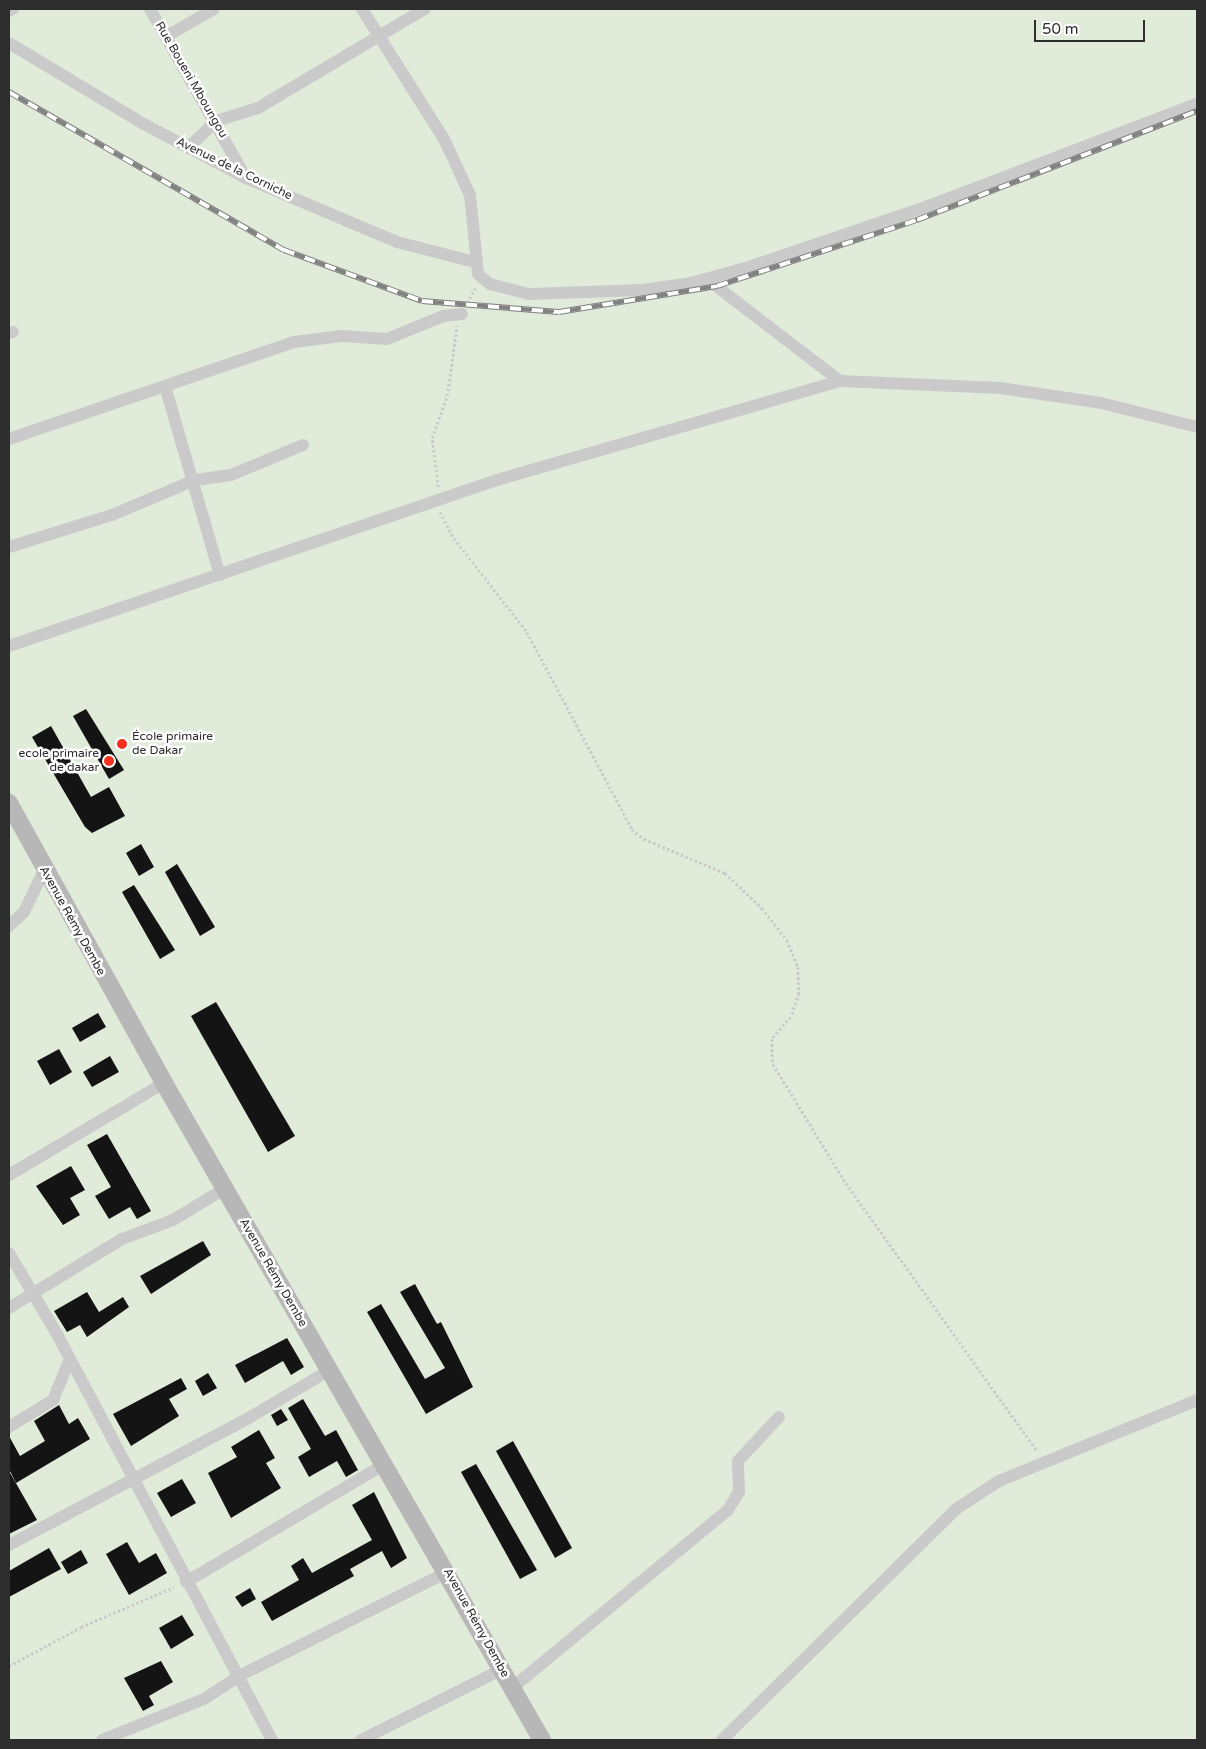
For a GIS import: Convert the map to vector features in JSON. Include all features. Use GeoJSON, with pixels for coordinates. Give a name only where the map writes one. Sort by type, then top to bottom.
{"type":"FeatureCollection","features":[{"type":"Feature","properties":{"kind":"street"},"geometry":{"type":"LineString","coordinates":[[9,11],[13,9]]}},
{"type":"Feature","properties":{"kind":"street","name":"Rue Boueni Mboungou"},"geometry":{"type":"LineString","coordinates":[[150,9],[216,122],[246,178]]}},
{"type":"Feature","properties":{"kind":"street"},"geometry":{"type":"LineString","coordinates":[[167,36],[214,9]]}},
{"type":"Feature","properties":{"kind":"street"},"geometry":{"type":"LineString","coordinates":[[362,9],[444,139],[470,195],[475,262],[480,278],[512,291],[564,295],[642,290],[707,279],[928,206],[1192,106]]}},
{"type":"Feature","properties":{"kind":"street"},"geometry":{"type":"LineString","coordinates":[[188,148],[216,122],[258,108],[425,9]]}},
{"type":"Feature","properties":{"kind":"street","name":"Avenue de la Corniche"},"geometry":{"type":"LineString","coordinates":[[9,43],[188,148],[246,178],[397,242],[475,262]]}},
{"type":"Feature","properties":{"kind":"street"},"geometry":{"type":"LineString","coordinates":[[707,279],[840,381]]}},
{"type":"Feature","properties":{"kind":"street"},"geometry":{"type":"LineString","coordinates":[[9,439],[294,342],[342,336],[387,339],[443,316],[462,314]]}},
{"type":"Feature","properties":{"kind":"street"},"geometry":{"type":"LineString","coordinates":[[9,646],[440,499],[840,381],[1000,388],[1101,403],[1197,427]]}},
{"type":"Feature","properties":{"kind":"street"},"geometry":{"type":"LineString","coordinates":[[165,386],[195,480],[220,575]]}},
{"type":"Feature","properties":{"kind":"street"},"geometry":{"type":"LineString","coordinates":[[9,547],[112,514],[195,480],[231,475],[303,445]]}},
{"type":"Feature","properties":{"kind":"street","name":"Avenue Rémy Dembe"},"geometry":{"type":"LineString","coordinates":[[9,802],[44,870],[224,1189],[448,1572],[542,1740]]}},
{"type":"Feature","properties":{"kind":"street"},"geometry":{"type":"LineString","coordinates":[[9,926],[24,912],[44,870]]}},
{"type":"Feature","properties":{"kind":"street"},"geometry":{"type":"LineString","coordinates":[[9,1175],[164,1083]]}},
{"type":"Feature","properties":{"kind":"street"},"geometry":{"type":"LineString","coordinates":[[9,1308],[122,1238],[173,1220],[224,1189]]}},
{"type":"Feature","properties":{"kind":"street"},"geometry":{"type":"LineString","coordinates":[[9,1253],[70,1359],[186,1582],[241,1675],[272,1740]]}},
{"type":"Feature","properties":{"kind":"street"},"geometry":{"type":"LineString","coordinates":[[9,1427],[53,1400],[70,1359]]}},
{"type":"Feature","properties":{"kind":"street"},"geometry":{"type":"LineString","coordinates":[[9,1544],[330,1370]]}},
{"type":"Feature","properties":{"kind":"street"},"geometry":{"type":"LineString","coordinates":[[722,1740],[956,1509],[999,1481],[1197,1400]]}},
{"type":"Feature","properties":{"kind":"street"},"geometry":{"type":"LineString","coordinates":[[512,1688],[728,1510],[739,1492],[738,1461],[780,1417]]}},
{"type":"Feature","properties":{"kind":"street"},"geometry":{"type":"LineString","coordinates":[[186,1582],[385,1464]]}},
{"type":"Feature","properties":{"kind":"street"},"geometry":{"type":"LineString","coordinates":[[102,1740],[183,1709],[241,1675],[448,1572]]}},
{"type":"Feature","properties":{"kind":"street"},"geometry":{"type":"LineString","coordinates":[[361,1740],[502,1670]]}},
{"type":"Feature","properties":{"kind":"path"},"geometry":{"type":"LineString","coordinates":[[480,278],[462,314],[447,396],[432,438],[440,499],[449,531],[507,604],[542,658],[632,829],[644,839],[725,873],[762,908],[787,940],[798,967],[799,994],[791,1017],[772,1039],[772,1064],[846,1182],[1046,1463]]}},
{"type":"Feature","properties":{"kind":"path"},"geometry":{"type":"LineString","coordinates":[[9,1666],[81,1627],[186,1582]]}},
{"type":"Feature","properties":{"kind":"green space"},"geometry":{"type":"Polygon","coordinates":[[[9,9],[1197,9],[1197,1740],[9,1740],[9,9]]]}},
{"type":"Feature","properties":{"kind":"building"},"geometry":{"type":"Polygon","coordinates":[[[86,709],[124,770],[109,779],[73,716],[86,709]]]}},
{"type":"Feature","properties":{"kind":"building"},"geometry":{"type":"Polygon","coordinates":[[[51,726],[91,797],[109,787],[125,816],[92,833],[85,827],[32,737],[51,726]]]}},
{"type":"Feature","properties":{"kind":"building"},"geometry":{"type":"Polygon","coordinates":[[[141,844],[154,867],[139,876],[126,853],[141,844]]]}},
{"type":"Feature","properties":{"kind":"building"},"geometry":{"type":"Polygon","coordinates":[[[177,864],[215,927],[200,936],[165,872],[177,864]]]}},
{"type":"Feature","properties":{"kind":"building"},"geometry":{"type":"Polygon","coordinates":[[[134,885],[175,950],[160,959],[122,892],[134,885]]]}},
{"type":"Feature","properties":{"kind":"building"},"geometry":{"type":"Polygon","coordinates":[[[216,1002],[295,1136],[268,1152],[191,1016],[216,1002]]]}},
{"type":"Feature","properties":{"kind":"building"},"geometry":{"type":"Polygon","coordinates":[[[98,1013],[106,1027],[80,1042],[72,1028],[98,1013]]]}},
{"type":"Feature","properties":{"kind":"building"},"geometry":{"type":"Polygon","coordinates":[[[59,1049],[72,1072],[50,1085],[37,1061],[59,1049]]]}},
{"type":"Feature","properties":{"kind":"building"},"geometry":{"type":"Polygon","coordinates":[[[110,1056],[119,1072],[92,1087],[83,1072],[110,1056]]]}},
{"type":"Feature","properties":{"kind":"building"},"geometry":{"type":"Polygon","coordinates":[[[107,1134],[151,1211],[137,1219],[130,1207],[109,1219],[95,1196],[111,1187],[87,1145],[107,1134]]]}},
{"type":"Feature","properties":{"kind":"building"},"geometry":{"type":"Polygon","coordinates":[[[71,1166],[85,1190],[70,1198],[80,1215],[63,1225],[36,1186],[71,1166]]]}},
{"type":"Feature","properties":{"kind":"building"},"geometry":{"type":"Polygon","coordinates":[[[203,1241],[211,1255],[151,1294],[140,1276],[203,1241]]]}},
{"type":"Feature","properties":{"kind":"building"},"geometry":{"type":"Polygon","coordinates":[[[415,1284],[437,1324],[441,1322],[473,1387],[426,1414],[367,1312],[381,1304],[425,1379],[445,1368],[400,1292],[415,1284]]]}},
{"type":"Feature","properties":{"kind":"building"},"geometry":{"type":"Polygon","coordinates":[[[87,1292],[99,1312],[123,1297],[129,1307],[87,1337],[80,1325],[67,1332],[54,1311],[87,1292]]]}},
{"type":"Feature","properties":{"kind":"building"},"geometry":{"type":"Polygon","coordinates":[[[287,1338],[304,1367],[291,1375],[283,1361],[245,1383],[235,1365],[287,1338]]]}},
{"type":"Feature","properties":{"kind":"building"},"geometry":{"type":"Polygon","coordinates":[[[208,1373],[217,1388],[203,1396],[195,1381],[208,1373]]]}},
{"type":"Feature","properties":{"kind":"building"},"geometry":{"type":"Polygon","coordinates":[[[181,1378],[187,1389],[169,1399],[179,1416],[131,1446],[113,1414],[181,1378]]]}},
{"type":"Feature","properties":{"kind":"building"},"geometry":{"type":"Polygon","coordinates":[[[303,1399],[325,1436],[336,1430],[358,1470],[346,1477],[337,1461],[309,1477],[298,1457],[311,1449],[288,1408],[303,1399]]]}},
{"type":"Feature","properties":{"kind":"building"},"geometry":{"type":"Polygon","coordinates":[[[59,1405],[69,1424],[78,1418],[90,1439],[16,1483],[9,1469],[9,1436],[20,1456],[45,1441],[34,1421],[59,1405]]]}},
{"type":"Feature","properties":{"kind":"building"},"geometry":{"type":"Polygon","coordinates":[[[281,1409],[288,1420],[277,1426],[271,1415],[281,1409]]]}},
{"type":"Feature","properties":{"kind":"building"},"geometry":{"type":"Polygon","coordinates":[[[259,1430],[275,1458],[266,1463],[281,1488],[231,1518],[208,1473],[237,1457],[231,1447],[259,1430]]]}},
{"type":"Feature","properties":{"kind":"building"},"geometry":{"type":"Polygon","coordinates":[[[513,1441],[572,1548],[555,1558],[496,1451],[513,1441]]]}},
{"type":"Feature","properties":{"kind":"building"},"geometry":{"type":"Polygon","coordinates":[[[476,1464],[537,1570],[520,1579],[461,1472],[476,1464]]]}},
{"type":"Feature","properties":{"kind":"building"},"geometry":{"type":"Polygon","coordinates":[[[9,1471],[37,1520],[9,1534],[9,1471]]]}},
{"type":"Feature","properties":{"kind":"building"},"geometry":{"type":"Polygon","coordinates":[[[182,1479],[196,1503],[171,1517],[157,1493],[182,1479]]]}},
{"type":"Feature","properties":{"kind":"building"},"geometry":{"type":"Polygon","coordinates":[[[374,1492],[407,1558],[391,1568],[382,1551],[350,1569],[354,1576],[272,1621],[261,1602],[299,1580],[291,1566],[303,1558],[312,1573],[372,1540],[352,1505],[374,1492]]]}},
{"type":"Feature","properties":{"kind":"building"},"geometry":{"type":"Polygon","coordinates":[[[127,1542],[139,1563],[156,1553],[167,1573],[129,1595],[106,1554],[127,1542]]]}},
{"type":"Feature","properties":{"kind":"building"},"geometry":{"type":"Polygon","coordinates":[[[49,1548],[61,1569],[9,1597],[9,1571],[49,1548]]]}},
{"type":"Feature","properties":{"kind":"building"},"geometry":{"type":"Polygon","coordinates":[[[81,1550],[88,1563],[68,1574],[61,1562],[81,1550]]]}},
{"type":"Feature","properties":{"kind":"building"},"geometry":{"type":"Polygon","coordinates":[[[250,1588],[256,1599],[242,1607],[235,1597],[250,1588]]]}},
{"type":"Feature","properties":{"kind":"building"},"geometry":{"type":"Polygon","coordinates":[[[182,1615],[194,1635],[171,1649],[159,1628],[182,1615]]]}},
{"type":"Feature","properties":{"kind":"building"},"geometry":{"type":"Polygon","coordinates":[[[161,1661],[173,1682],[149,1696],[154,1705],[143,1711],[124,1678],[161,1661]]]}},
{"type":"Feature","properties":{"kind":"railway"},"geometry":{"type":"LineString","coordinates":[[9,92],[284,250],[422,301],[559,312],[717,286],[917,220],[1197,111]]}},
{"type":"Feature","properties":{"kind":"place","name":"École primaire de Dakar"},"geometry":{"type":"Point","coordinates":[122,744]}},
{"type":"Feature","properties":{"kind":"place","name":"ecole primaire de dakar"},"geometry":{"type":"Point","coordinates":[109,761]}}]}
